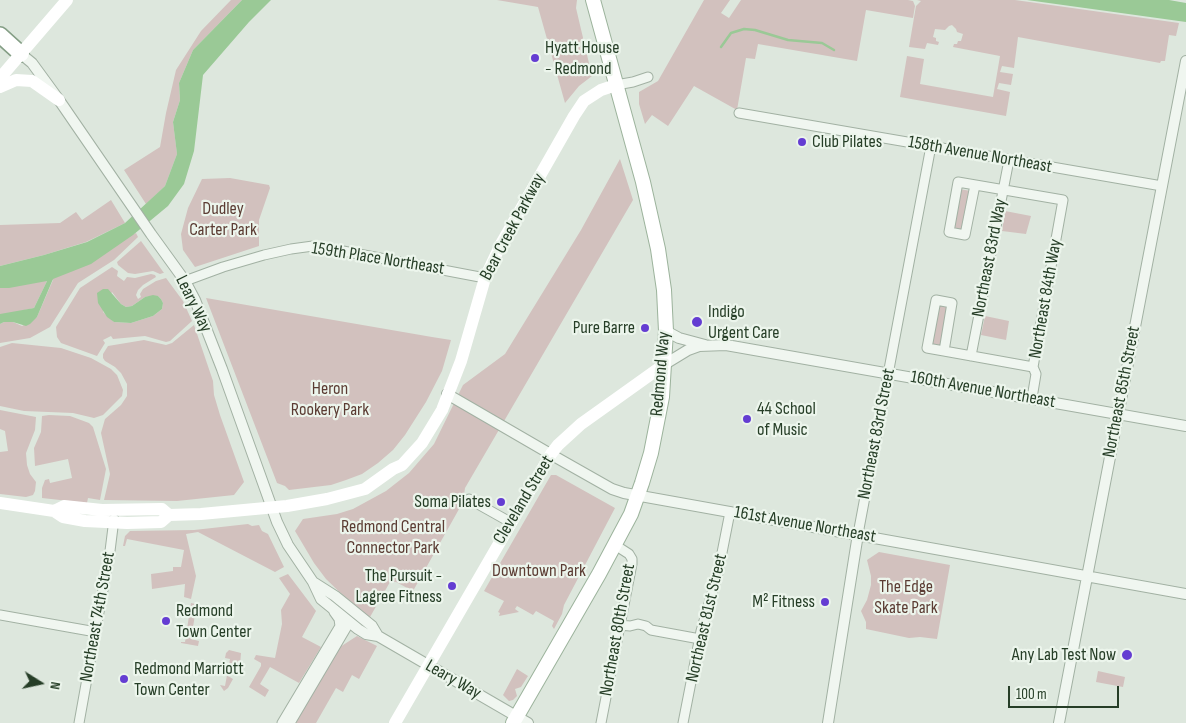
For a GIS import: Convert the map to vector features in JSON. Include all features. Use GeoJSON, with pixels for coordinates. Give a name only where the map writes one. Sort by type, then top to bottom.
{"type":"FeatureCollection","features":[{"type":"Feature","properties":{"kind":"highway"},"geometry":{"type":"LineString","coordinates":[[0,35],[21,54]]}},
{"type":"Feature","properties":{"kind":"highway"},"geometry":{"type":"LineString","coordinates":[[0,48],[21,54]]}},
{"type":"Feature","properties":{"kind":"main road"},"geometry":{"type":"LineString","coordinates":[[0,78],[66,0]]}},
{"type":"Feature","properties":{"kind":"main road","name":"Redmond Way"},"geometry":{"type":"LineString","coordinates":[[519,721],[628,520],[638,496],[656,429],[665,364],[664,290],[658,250],[643,182],[593,0]]}},
{"type":"Feature","properties":{"kind":"main road"},"geometry":{"type":"LineString","coordinates":[[0,87],[16,80],[32,80],[59,100]]}},
{"type":"Feature","properties":{"kind":"main road","name":"Bear Creek Parkway"},"geometry":{"type":"LineString","coordinates":[[0,503],[54,511],[63,517],[75,520],[114,516],[161,522],[169,515],[201,514],[271,507],[327,499],[365,488],[393,469],[402,466],[422,444],[442,410],[461,361],[485,278],[501,244],[574,116],[584,102],[591,96],[616,85]]}},
{"type":"Feature","properties":{"kind":"main road","name":"Cleveland Street"},"geometry":{"type":"LineString","coordinates":[[395,723],[551,454],[581,424],[665,364]]}},
{"type":"Feature","properties":{"kind":"street","name":"Leary Way"},"geometry":{"type":"LineString","coordinates":[[21,54],[32,63],[59,100],[128,202],[185,281],[195,300],[222,369],[271,507],[288,545],[313,582],[318,594],[332,609],[366,634],[378,636],[428,664],[519,721]]}},
{"type":"Feature","properties":{"kind":"street","name":"Northeast 85th Street"},"geometry":{"type":"LineString","coordinates":[[1058,723],[1186,61]]}},
{"type":"Feature","properties":{"kind":"street"},"geometry":{"type":"LineString","coordinates":[[616,85],[633,82],[648,76]]}},
{"type":"Feature","properties":{"kind":"street","name":"158th Avenue Northeast"},"geometry":{"type":"LineString","coordinates":[[739,113],[1162,186]]}},
{"type":"Feature","properties":{"kind":"street","name":"Northeast 83rd Street"},"geometry":{"type":"LineString","coordinates":[[828,723],[858,534],[932,146]]}},
{"type":"Feature","properties":{"kind":"street","name":"Northeast 83rd Way"},"geometry":{"type":"LineString","coordinates":[[971,356],[1009,160]]}},
{"type":"Feature","properties":{"kind":"street"},"geometry":{"type":"LineString","coordinates":[[975,185],[966,235],[949,232],[958,182],[975,185],[1003,190]]}},
{"type":"Feature","properties":{"kind":"street","name":"Northeast 84th Way"},"geometry":{"type":"LineString","coordinates":[[1003,190],[1063,200],[1033,367],[1036,374],[1032,398]]}},
{"type":"Feature","properties":{"kind":"street","name":"159th Place Northeast"},"geometry":{"type":"LineString","coordinates":[[185,281],[270,253],[313,246],[485,278]]}},
{"type":"Feature","properties":{"kind":"street"},"geometry":{"type":"LineString","coordinates":[[944,351],[952,303],[936,300],[927,348],[1033,367]]}},
{"type":"Feature","properties":{"kind":"street"},"geometry":{"type":"LineString","coordinates":[[666,331],[679,338],[706,345]]}},
{"type":"Feature","properties":{"kind":"street","name":"160th Avenue Northeast"},"geometry":{"type":"LineString","coordinates":[[665,364],[688,350],[706,345],[733,346],[1186,426]]}},
{"type":"Feature","properties":{"kind":"street","name":"161st Avenue Northeast"},"geometry":{"type":"LineString","coordinates":[[447,394],[612,489],[638,496],[1186,594]]}},
{"type":"Feature","properties":{"kind":"street"},"geometry":{"type":"LineString","coordinates":[[469,499],[510,522]]}},
{"type":"Feature","properties":{"kind":"street","name":"Northeast 81st Street"},"geometry":{"type":"LineString","coordinates":[[684,723],[700,639],[718,573],[730,512]]}},
{"type":"Feature","properties":{"kind":"street","name":"Northeast 74th Street"},"geometry":{"type":"LineString","coordinates":[[79,723],[110,551],[114,516]]}},
{"type":"Feature","properties":{"kind":"street","name":"Northeast 80th Street"},"geometry":{"type":"LineString","coordinates":[[601,723],[632,559],[628,552],[614,545]]}},
{"type":"Feature","properties":{"kind":"street","name":"Leary Way"},"geometry":{"type":"LineString","coordinates":[[313,582],[325,589],[372,626],[378,636]]}},
{"type":"Feature","properties":{"kind":"street"},"geometry":{"type":"LineString","coordinates":[[290,723],[349,622],[350,616],[332,599],[325,589]]}},
{"type":"Feature","properties":{"kind":"street"},"geometry":{"type":"LineString","coordinates":[[282,723],[340,626],[339,620],[332,609]]}},
{"type":"Feature","properties":{"kind":"street"},"geometry":{"type":"LineString","coordinates":[[0,615],[96,632]]}},
{"type":"Feature","properties":{"kind":"street"},"geometry":{"type":"LineString","coordinates":[[620,625],[630,626],[638,624],[646,626],[651,630],[700,639]]}},
{"type":"Feature","properties":{"kind":"green space"},"geometry":{"type":"Polygon","coordinates":[[[231,0],[242,0],[193,50],[179,83],[180,100],[173,122],[177,154],[165,186],[146,204],[124,170],[160,147],[176,70],[201,31],[231,0]]]}},
{"type":"Feature","properties":{"kind":"green space"},"geometry":{"type":"Polygon","coordinates":[[[497,0],[577,0],[576,8],[592,76],[579,86],[565,103],[538,7],[497,0]]]}},
{"type":"Feature","properties":{"kind":"green space"},"geometry":{"type":"Polygon","coordinates":[[[704,0],[730,0],[721,13],[729,18],[741,0],[908,0],[913,1],[915,6],[913,18],[866,10],[857,61],[758,44],[755,59],[746,58],[737,110],[694,86],[668,126],[652,115],[645,124],[639,104],[639,92],[658,81],[704,0]]]}},
{"type":"Feature","properties":{"kind":"green space"},"geometry":{"type":"Polygon","coordinates":[[[917,0],[1015,0],[1179,23],[1176,36],[1169,35],[1165,61],[1160,63],[1018,37],[1014,68],[1002,66],[1000,72],[1013,74],[1011,85],[999,83],[997,89],[1010,92],[1006,116],[900,97],[907,56],[924,59],[920,84],[993,97],[1000,56],[953,47],[958,41],[961,41],[963,34],[957,32],[952,25],[945,30],[935,29],[933,37],[939,42],[938,45],[927,43],[925,49],[909,47],[916,6],[921,1],[917,0]]]}},
{"type":"Feature","properties":{"kind":"green space","name":"Redmond Central Connector Park"},"geometry":{"type":"Polygon","coordinates":[[[620,159],[633,200],[465,488],[463,502],[413,591],[396,582],[390,582],[370,617],[357,609],[326,579],[295,531],[303,519],[337,514],[353,509],[386,491],[409,473],[434,444],[463,385],[505,354],[581,230],[620,159]]]}},
{"type":"Feature","properties":{"kind":"green space","name":"Dudley Carter Park"},"geometry":{"type":"Polygon","coordinates":[[[230,178],[269,185],[270,188],[259,220],[259,246],[195,267],[183,250],[181,234],[188,208],[202,179],[230,178]]]}},
{"type":"Feature","properties":{"kind":"green space"},"geometry":{"type":"Polygon","coordinates":[[[959,189],[971,191],[964,230],[953,231],[959,189]]]}},
{"type":"Feature","properties":{"kind":"green space"},"geometry":{"type":"Polygon","coordinates":[[[111,200],[125,223],[86,242],[0,266],[0,225],[60,223],[76,212],[82,220],[111,200]]]}},
{"type":"Feature","properties":{"kind":"green space"},"geometry":{"type":"Polygon","coordinates":[[[1005,211],[1031,216],[1026,234],[1002,231],[1005,211]]]}},
{"type":"Feature","properties":{"kind":"green space"},"geometry":{"type":"Polygon","coordinates":[[[136,233],[138,237],[114,260],[78,283],[50,327],[30,338],[0,343],[0,324],[13,322],[22,326],[37,317],[53,280],[47,281],[34,308],[7,314],[0,314],[0,288],[136,233]]]}},
{"type":"Feature","properties":{"kind":"green space"},"geometry":{"type":"Polygon","coordinates":[[[141,241],[164,273],[160,274],[153,271],[135,274],[128,273],[118,265],[117,262],[141,241]]]}},
{"type":"Feature","properties":{"kind":"green space"},"geometry":{"type":"Polygon","coordinates":[[[112,267],[118,271],[117,276],[124,281],[127,277],[135,278],[151,274],[155,275],[156,277],[138,290],[136,295],[138,299],[141,297],[140,294],[143,289],[156,281],[166,278],[183,301],[192,321],[170,341],[166,342],[145,336],[113,339],[111,336],[103,340],[105,343],[97,356],[61,343],[57,337],[56,327],[80,288],[112,267]],[[112,292],[103,312],[114,322],[131,323],[153,316],[162,309],[163,303],[158,296],[145,297],[132,306],[126,307],[121,304],[112,292]]]}},
{"type":"Feature","properties":{"kind":"green space","name":"Heron Rookery Park"},"geometry":{"type":"Polygon","coordinates":[[[206,298],[451,340],[442,371],[426,402],[393,450],[362,474],[331,485],[289,490],[277,483],[206,298]]]}},
{"type":"Feature","properties":{"kind":"green space"},"geometry":{"type":"Polygon","coordinates":[[[949,304],[942,347],[930,344],[938,305],[949,304]]]}},
{"type":"Feature","properties":{"kind":"green space"},"geometry":{"type":"Polygon","coordinates":[[[985,316],[1009,321],[1006,340],[981,335],[985,316]]]}},
{"type":"Feature","properties":{"kind":"green space"},"geometry":{"type":"Polygon","coordinates":[[[194,325],[213,381],[214,395],[220,415],[244,482],[234,495],[177,501],[104,500],[110,474],[101,433],[105,419],[121,405],[127,396],[127,384],[121,373],[105,361],[103,354],[108,346],[144,340],[166,345],[172,343],[194,325]]]}},
{"type":"Feature","properties":{"kind":"green space"},"geometry":{"type":"Polygon","coordinates":[[[12,343],[61,348],[91,358],[111,369],[117,375],[123,390],[122,396],[103,415],[94,418],[73,413],[24,411],[0,406],[0,347],[12,343]]]}},
{"type":"Feature","properties":{"kind":"green space"},"geometry":{"type":"Polygon","coordinates":[[[0,410],[36,417],[35,430],[26,453],[30,474],[36,482],[33,495],[26,497],[0,494],[0,452],[8,451],[5,431],[0,429],[0,410]]]}},
{"type":"Feature","properties":{"kind":"green space"},"geometry":{"type":"Polygon","coordinates":[[[42,416],[70,416],[89,423],[93,427],[106,469],[100,500],[88,498],[87,503],[42,498],[42,488],[45,480],[49,479],[50,483],[72,478],[68,459],[35,466],[34,448],[41,432],[42,416]]]}},
{"type":"Feature","properties":{"kind":"green space","name":"Downtown Park"},"geometry":{"type":"Polygon","coordinates":[[[551,475],[556,475],[615,508],[564,605],[562,614],[554,629],[552,626],[554,621],[536,611],[533,615],[517,606],[515,609],[519,612],[499,616],[500,613],[498,612],[504,601],[484,591],[551,475]]]}},
{"type":"Feature","properties":{"kind":"green space"},"geometry":{"type":"Polygon","coordinates":[[[248,524],[252,526],[259,525],[262,531],[268,534],[284,567],[275,572],[198,532],[186,534],[196,576],[191,599],[184,597],[185,584],[152,589],[151,574],[173,571],[173,567],[181,567],[184,550],[127,539],[125,546],[123,546],[125,536],[130,531],[194,530],[248,524]]]}},
{"type":"Feature","properties":{"kind":"green space","name":"The Edge Skate Park"},"geometry":{"type":"Polygon","coordinates":[[[879,552],[950,565],[937,639],[909,638],[866,629],[866,622],[861,611],[867,600],[871,585],[867,560],[879,552]]]}},
{"type":"Feature","properties":{"kind":"green space"},"geometry":{"type":"Polygon","coordinates":[[[288,574],[316,611],[302,637],[321,647],[299,683],[270,667],[260,684],[269,690],[265,697],[249,687],[261,666],[261,663],[254,659],[256,655],[275,658],[282,624],[281,610],[290,594],[279,578],[288,574]]]}},
{"type":"Feature","properties":{"kind":"green space"},"geometry":{"type":"Polygon","coordinates":[[[191,603],[205,606],[203,616],[195,615],[191,639],[199,641],[198,646],[181,643],[185,642],[191,603]]]}},
{"type":"Feature","properties":{"kind":"green space"},"geometry":{"type":"Polygon","coordinates":[[[357,636],[377,646],[359,679],[352,675],[343,692],[336,688],[316,723],[294,723],[340,647],[357,636]]]}},
{"type":"Feature","properties":{"kind":"green space"},"geometry":{"type":"Polygon","coordinates":[[[229,650],[241,653],[240,665],[238,670],[233,667],[228,676],[233,679],[224,691],[220,685],[225,686],[230,659],[225,658],[229,650]]]}},
{"type":"Feature","properties":{"kind":"green space"},"geometry":{"type":"Polygon","coordinates":[[[517,669],[528,676],[521,687],[515,689],[517,696],[509,701],[503,695],[517,669]]]}},
{"type":"Feature","properties":{"kind":"green space"},"geometry":{"type":"Polygon","coordinates":[[[1098,671],[1125,677],[1123,687],[1096,682],[1098,671]]]}},
{"type":"Feature","properties":{"kind":"shaded area"},"geometry":{"type":"Polygon","coordinates":[[[242,0],[271,0],[249,22],[203,75],[194,151],[184,184],[168,206],[133,235],[91,264],[53,279],[37,317],[30,324],[26,326],[13,322],[4,322],[0,324],[0,314],[34,308],[47,281],[0,288],[0,266],[87,242],[125,223],[165,186],[177,154],[173,122],[180,100],[179,83],[193,50],[242,0]]]}},
{"type":"Feature","properties":{"kind":"shaded area"},"geometry":{"type":"Polygon","coordinates":[[[1027,0],[1169,0],[1186,3],[1186,22],[1027,0]]]}},
{"type":"Feature","properties":{"kind":"shaded area"},"geometry":{"type":"Polygon","coordinates":[[[103,289],[108,289],[126,307],[132,306],[145,297],[158,296],[163,303],[162,309],[153,316],[131,323],[114,322],[107,317],[98,303],[97,293],[103,289]]]}},
{"type":"Feature","properties":{"kind":"waterway"},"geometry":{"type":"LineString","coordinates":[[721,47],[731,33],[744,29],[755,30],[788,40],[822,43],[834,50]]}},
{"type":"Feature","properties":{"kind":"place","name":"Hyatt House - Redmond"},"geometry":{"type":"Point","coordinates":[535,58]}},
{"type":"Feature","properties":{"kind":"place","name":"Club Pilates"},"geometry":{"type":"Point","coordinates":[802,142]}},
{"type":"Feature","properties":{"kind":"place","name":"Indigo Urgent Care"},"geometry":{"type":"Point","coordinates":[697,322]}},
{"type":"Feature","properties":{"kind":"place","name":"Pure Barre"},"geometry":{"type":"Point","coordinates":[645,328]}},
{"type":"Feature","properties":{"kind":"place","name":"44 School of Music"},"geometry":{"type":"Point","coordinates":[747,419]}},
{"type":"Feature","properties":{"kind":"place","name":"Soma Pilates"},"geometry":{"type":"Point","coordinates":[501,502]}},
{"type":"Feature","properties":{"kind":"place","name":"The Pursuit - Lagree Fitness"},"geometry":{"type":"Point","coordinates":[452,586]}},
{"type":"Feature","properties":{"kind":"place","name":"M² Fitness"},"geometry":{"type":"Point","coordinates":[825,602]}},
{"type":"Feature","properties":{"kind":"place","name":"Redmond Town Center"},"geometry":{"type":"Point","coordinates":[166,621]}},
{"type":"Feature","properties":{"kind":"place","name":"Any Lab Test Now"},"geometry":{"type":"Point","coordinates":[1127,655]}},
{"type":"Feature","properties":{"kind":"place","name":"Redmond Marriott Town Center"},"geometry":{"type":"Point","coordinates":[124,679]}}]}
